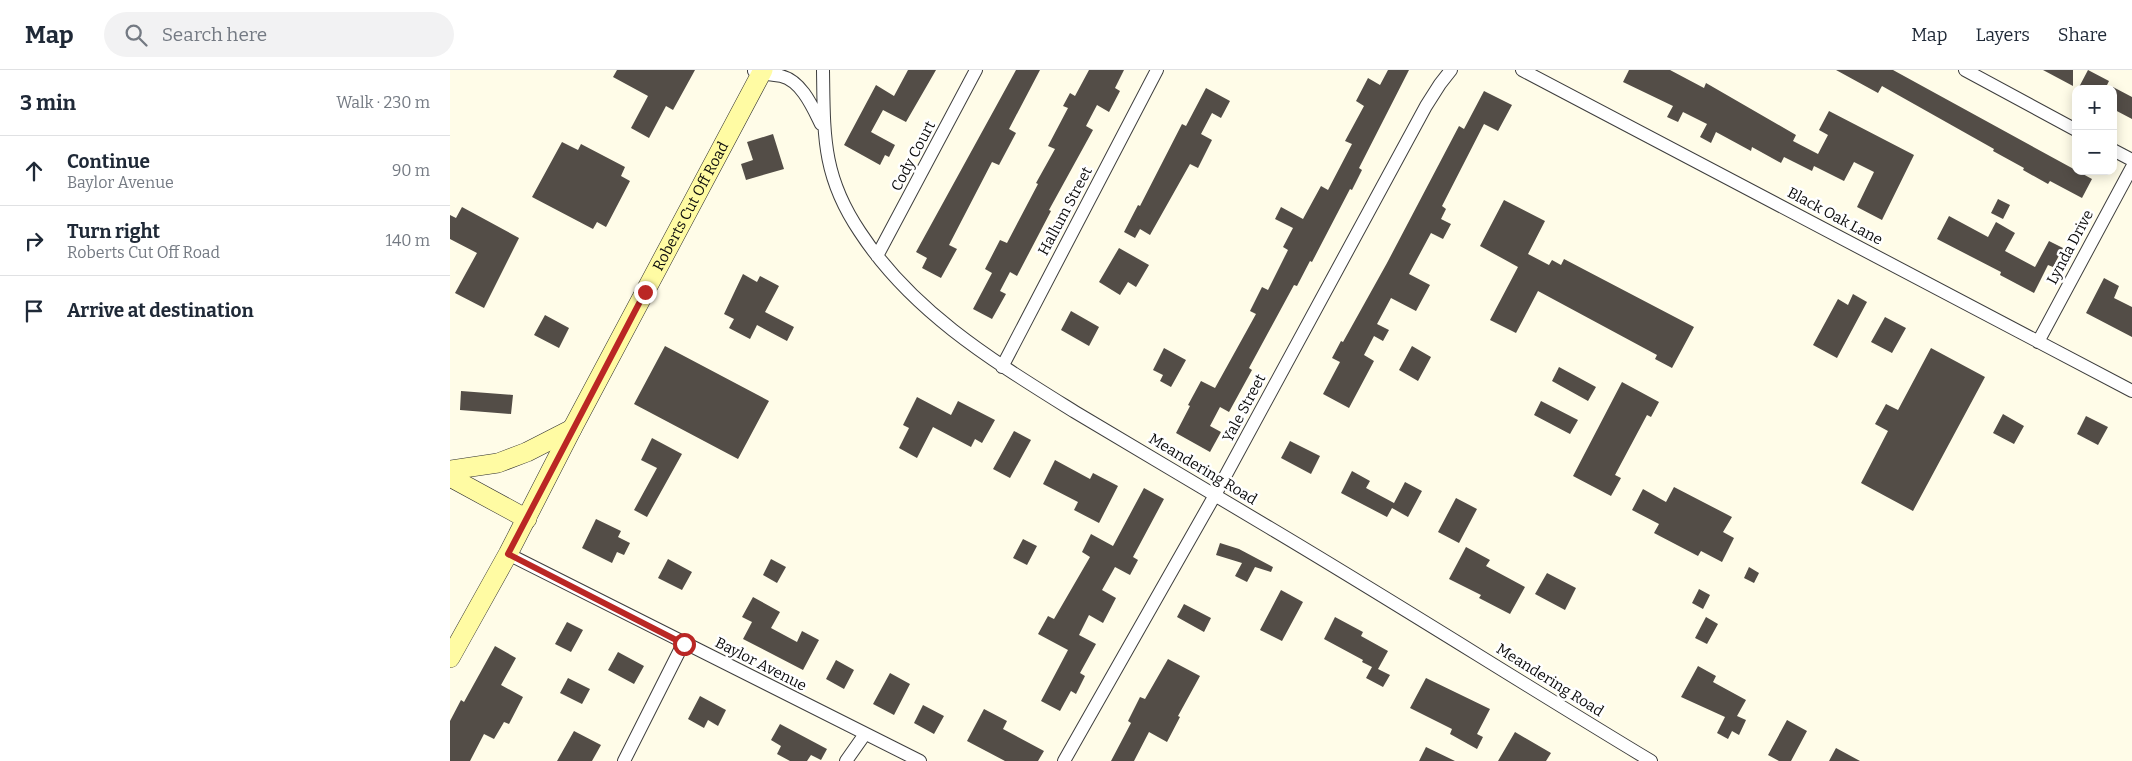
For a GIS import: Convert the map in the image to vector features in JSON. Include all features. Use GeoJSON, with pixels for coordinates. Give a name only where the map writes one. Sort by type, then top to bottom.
{"type":"FeatureCollection","features":[{"type":"Feature","properties":{"kind":"street","name":"Meandering Road"},"geometry":{"type":"LineString","coordinates":[[823,70],[823,129],[829,170],[840,199],[859,232],[901,285],[945,325],[1002,367],[1651,761]]}},
{"type":"Feature","properties":{"kind":"street","name":"Cody Court"},"geometry":{"type":"LineString","coordinates":[[877,256],[976,70]]}},
{"type":"Feature","properties":{"kind":"street","name":"Hallum Street"},"geometry":{"type":"LineString","coordinates":[[1002,367],[1157,70]]}},
{"type":"Feature","properties":{"kind":"street","name":"Yale Street"},"geometry":{"type":"LineString","coordinates":[[1064,761],[1215,495],[1426,106],[1451,70]]}},
{"type":"Feature","properties":{"kind":"street","name":"Black Oak Lane"},"geometry":{"type":"LineString","coordinates":[[1522,70],[2132,391]]}},
{"type":"Feature","properties":{"kind":"street"},"geometry":{"type":"LineString","coordinates":[[1965,70],[2072,128]]}},
{"type":"Feature","properties":{"kind":"street","name":"Meandering Road"},"geometry":{"type":"LineString","coordinates":[[759,71],[784,77],[807,94],[823,129]]}},
{"type":"Feature","properties":{"kind":"street","name":"Roberts Cut Off Road"},"geometry":{"type":"LineString","coordinates":[[450,658],[527,519],[759,71]]}},
{"type":"Feature","properties":{"kind":"street"},"geometry":{"type":"LineString","coordinates":[[2117,152],[2132,160]]}},
{"type":"Feature","properties":{"kind":"street","name":"Lynda Drive"},"geometry":{"type":"LineString","coordinates":[[2038,342],[2132,167]]}},
{"type":"Feature","properties":{"kind":"street"},"geometry":{"type":"LineString","coordinates":[[450,470],[498,463],[527,452],[572,429]]}},
{"type":"Feature","properties":{"kind":"street"},"geometry":{"type":"LineString","coordinates":[[450,478],[527,519]]}},
{"type":"Feature","properties":{"kind":"street","name":"Baylor Avenue"},"geometry":{"type":"LineString","coordinates":[[508,554],[920,761]]}},
{"type":"Feature","properties":{"kind":"street"},"geometry":{"type":"LineString","coordinates":[[624,761],[684,644]]}},
{"type":"Feature","properties":{"kind":"street"},"geometry":{"type":"LineString","coordinates":[[846,761],[865,734]]}},
{"type":"Feature","properties":{"kind":"building"},"geometry":{"type":"Polygon","coordinates":[[[617,70],[695,70],[673,110],[666,106],[649,138],[631,128],[648,96],[613,77],[617,70]]]}},
{"type":"Feature","properties":{"kind":"building"},"geometry":{"type":"Polygon","coordinates":[[[908,70],[936,70],[906,122],[883,110],[871,132],[895,145],[889,157],[885,155],[880,165],[844,145],[876,85],[894,96],[908,70]]]}},
{"type":"Feature","properties":{"kind":"building"},"geometry":{"type":"Polygon","coordinates":[[[1016,70],[1040,70],[1009,129],[1016,133],[999,165],[992,162],[949,245],[957,249],[941,278],[922,268],[927,258],[916,252],[1016,70]]]}},
{"type":"Feature","properties":{"kind":"building"},"geometry":{"type":"Polygon","coordinates":[[[1089,70],[1124,70],[1115,88],[1120,91],[1109,112],[1097,105],[1086,126],[1093,130],[1049,210],[1051,211],[1017,276],[1010,272],[1000,291],[1006,294],[992,319],[973,309],[992,273],[985,269],[1000,240],[1007,243],[1038,184],[1036,183],[1055,149],[1048,146],[1068,108],[1063,106],[1070,93],[1075,96],[1089,70]]]}},
{"type":"Feature","properties":{"kind":"building"},"geometry":{"type":"Polygon","coordinates":[[[1388,70],[1409,70],[1359,168],[1362,170],[1352,190],[1350,189],[1312,262],[1310,261],[1297,286],[1294,285],[1249,368],[1252,370],[1229,412],[1220,407],[1210,426],[1221,432],[1210,452],[1176,433],[1190,406],[1188,405],[1201,381],[1215,388],[1256,314],[1250,311],[1262,287],[1268,290],[1288,250],[1283,247],[1293,228],[1275,219],[1281,207],[1303,219],[1321,186],[1328,190],[1352,144],[1345,141],[1364,106],[1356,101],[1368,78],[1380,85],[1388,70]]]}},
{"type":"Feature","properties":{"kind":"building"},"geometry":{"type":"Polygon","coordinates":[[[1629,70],[1670,70],[1704,88],[1706,83],[1796,135],[1793,141],[1818,154],[1828,135],[1819,130],[1829,111],[1914,155],[1882,220],[1857,207],[1874,172],[1854,162],[1844,181],[1814,166],[1812,171],[1784,157],[1781,163],[1752,147],[1751,151],[1716,132],[1711,143],[1700,137],[1707,124],[1683,112],[1678,122],[1667,117],[1673,106],[1623,82],[1629,70]]]}},
{"type":"Feature","properties":{"kind":"building"},"geometry":{"type":"Polygon","coordinates":[[[1836,70],[1893,70],[2072,168],[2072,175],[2085,175],[2092,179],[2082,198],[2050,181],[2048,184],[2023,170],[2024,168],[1993,151],[1994,149],[1882,86],[1878,93],[1836,70]]]}},
{"type":"Feature","properties":{"kind":"building"},"geometry":{"type":"Polygon","coordinates":[[[2043,70],[2073,70],[2072,85],[2043,70]]]}},
{"type":"Feature","properties":{"kind":"building"},"geometry":{"type":"Polygon","coordinates":[[[2088,70],[2109,81],[2107,85],[2080,85],[2088,70]]]}},
{"type":"Feature","properties":{"kind":"building"},"geometry":{"type":"Polygon","coordinates":[[[1206,88],[1230,101],[1221,118],[1212,113],[1201,134],[1212,140],[1198,168],[1190,164],[1150,235],[1140,229],[1135,238],[1124,232],[1138,205],[1140,206],[1182,124],[1186,126],[1206,88]]]}},
{"type":"Feature","properties":{"kind":"building"},"geometry":{"type":"Polygon","coordinates":[[[2117,89],[2132,97],[2132,119],[2117,111],[2117,89]]]}},
{"type":"Feature","properties":{"kind":"building"},"geometry":{"type":"Polygon","coordinates":[[[1484,91],[1512,105],[1498,131],[1484,124],[1442,206],[1446,209],[1441,219],[1451,224],[1443,239],[1431,233],[1409,274],[1430,285],[1416,311],[1391,298],[1377,324],[1389,330],[1383,341],[1374,336],[1364,355],[1374,361],[1349,408],[1323,394],[1340,362],[1332,358],[1341,341],[1343,342],[1387,263],[1459,126],[1464,129],[1484,91]]]}},
{"type":"Feature","properties":{"kind":"building"},"geometry":{"type":"Polygon","coordinates":[[[773,134],[784,169],[746,180],[741,164],[753,160],[747,142],[773,134]]]}},
{"type":"Feature","properties":{"kind":"building"},"geometry":{"type":"Polygon","coordinates":[[[562,142],[578,150],[581,144],[625,167],[621,176],[630,181],[606,227],[597,222],[593,229],[532,197],[562,142]]]}},
{"type":"Feature","properties":{"kind":"building"},"geometry":{"type":"Polygon","coordinates":[[[1998,199],[2010,205],[2003,219],[1991,213],[1998,199]]]}},
{"type":"Feature","properties":{"kind":"building"},"geometry":{"type":"Polygon","coordinates":[[[1504,200],[1545,221],[1528,254],[1549,265],[1552,260],[1561,265],[1564,259],[1694,327],[1672,368],[1655,359],[1657,355],[1538,291],[1516,333],[1490,320],[1518,267],[1480,246],[1504,200]]]}},
{"type":"Feature","properties":{"kind":"building"},"geometry":{"type":"Polygon","coordinates":[[[462,207],[519,238],[484,308],[455,293],[477,253],[450,239],[450,215],[456,218],[462,207]]]}},
{"type":"Feature","properties":{"kind":"building"},"geometry":{"type":"Polygon","coordinates":[[[1949,216],[1988,237],[1996,222],[2015,233],[2005,251],[2035,267],[2049,241],[2063,248],[2053,267],[2048,265],[2034,293],[2000,275],[2001,272],[1937,239],[1949,216]]]}},
{"type":"Feature","properties":{"kind":"building"},"geometry":{"type":"Polygon","coordinates":[[[1119,248],[1149,265],[1136,287],[1128,282],[1120,295],[1099,282],[1119,248]]]}},
{"type":"Feature","properties":{"kind":"building"},"geometry":{"type":"Polygon","coordinates":[[[743,274],[757,282],[760,276],[779,286],[765,312],[794,327],[787,341],[757,325],[750,339],[729,328],[734,319],[724,314],[743,274]]]}},
{"type":"Feature","properties":{"kind":"building"},"geometry":{"type":"Polygon","coordinates":[[[2104,278],[2119,286],[2114,298],[2132,307],[2132,337],[2086,313],[2104,278]]]}},
{"type":"Feature","properties":{"kind":"building"},"geometry":{"type":"Polygon","coordinates":[[[1853,294],[1867,302],[1837,358],[1813,345],[1838,299],[1848,305],[1853,294]]]}},
{"type":"Feature","properties":{"kind":"building"},"geometry":{"type":"Polygon","coordinates":[[[1071,311],[1099,327],[1089,346],[1061,330],[1071,311]]]}},
{"type":"Feature","properties":{"kind":"building"},"geometry":{"type":"Polygon","coordinates":[[[545,315],[569,328],[559,348],[534,335],[545,315]]]}},
{"type":"Feature","properties":{"kind":"building"},"geometry":{"type":"Polygon","coordinates":[[[1885,317],[1906,328],[1892,353],[1871,342],[1885,317]]]}},
{"type":"Feature","properties":{"kind":"building"},"geometry":{"type":"Polygon","coordinates":[[[665,346],[769,401],[738,459],[634,404],[665,346]]]}},
{"type":"Feature","properties":{"kind":"building"},"geometry":{"type":"Polygon","coordinates":[[[1412,346],[1431,357],[1418,381],[1399,370],[1412,346]]]}},
{"type":"Feature","properties":{"kind":"building"},"geometry":{"type":"Polygon","coordinates":[[[1164,348],[1186,360],[1171,387],[1160,381],[1163,375],[1153,370],[1164,348]]]}},
{"type":"Feature","properties":{"kind":"building"},"geometry":{"type":"Polygon","coordinates":[[[1931,348],[1985,377],[1913,511],[1861,483],[1888,431],[1875,424],[1886,404],[1898,410],[1931,348]]]}},
{"type":"Feature","properties":{"kind":"building"},"geometry":{"type":"Polygon","coordinates":[[[1559,367],[1596,387],[1588,401],[1552,381],[1559,367]]]}},
{"type":"Feature","properties":{"kind":"building"},"geometry":{"type":"Polygon","coordinates":[[[1622,382],[1659,402],[1651,417],[1647,415],[1615,475],[1621,478],[1611,496],[1573,476],[1622,382]]]}},
{"type":"Feature","properties":{"kind":"building"},"geometry":{"type":"Polygon","coordinates":[[[461,391],[513,395],[511,414],[460,410],[461,391]]]}},
{"type":"Feature","properties":{"kind":"building"},"geometry":{"type":"Polygon","coordinates":[[[917,397],[951,415],[958,401],[995,420],[982,443],[975,439],[971,447],[933,427],[917,458],[899,448],[909,428],[903,425],[917,397]]]}},
{"type":"Feature","properties":{"kind":"building"},"geometry":{"type":"Polygon","coordinates":[[[1541,401],[1578,420],[1570,434],[1534,415],[1541,401]]]}},
{"type":"Feature","properties":{"kind":"building"},"geometry":{"type":"Polygon","coordinates":[[[2003,414],[2024,426],[2014,444],[1993,433],[2003,414]]]}},
{"type":"Feature","properties":{"kind":"building"},"geometry":{"type":"Polygon","coordinates":[[[2086,416],[2108,427],[2098,445],[2077,434],[2086,416]]]}},
{"type":"Feature","properties":{"kind":"building"},"geometry":{"type":"Polygon","coordinates":[[[1014,431],[1031,440],[1010,478],[993,469],[1014,431]]]}},
{"type":"Feature","properties":{"kind":"building"},"geometry":{"type":"Polygon","coordinates":[[[652,438],[682,454],[647,517],[634,510],[657,468],[641,460],[652,438]]]}},
{"type":"Feature","properties":{"kind":"building"},"geometry":{"type":"Polygon","coordinates":[[[1290,441],[1320,456],[1311,474],[1281,458],[1290,441]]]}},
{"type":"Feature","properties":{"kind":"building"},"geometry":{"type":"Polygon","coordinates":[[[1055,460],[1090,479],[1093,473],[1118,486],[1099,523],[1074,510],[1078,502],[1043,484],[1055,460]]]}},
{"type":"Feature","properties":{"kind":"building"},"geometry":{"type":"Polygon","coordinates":[[[1352,471],[1370,481],[1366,488],[1394,503],[1405,482],[1422,491],[1408,517],[1392,508],[1387,517],[1341,493],[1352,471]]]}},
{"type":"Feature","properties":{"kind":"building"},"geometry":{"type":"Polygon","coordinates":[[[1674,487],[1732,517],[1723,532],[1734,538],[1722,562],[1701,551],[1698,556],[1654,533],[1659,524],[1632,510],[1643,489],[1666,502],[1674,487]]]}},
{"type":"Feature","properties":{"kind":"building"},"geometry":{"type":"Polygon","coordinates":[[[1144,488],[1164,499],[1133,557],[1138,560],[1130,575],[1115,567],[1102,590],[1116,598],[1103,623],[1089,615],[1079,635],[1096,644],[1080,673],[1085,676],[1076,694],[1071,691],[1060,711],[1041,701],[1068,650],[1038,634],[1048,616],[1054,619],[1090,557],[1082,552],[1091,534],[1113,546],[1144,488]]]}},
{"type":"Feature","properties":{"kind":"building"},"geometry":{"type":"Polygon","coordinates":[[[1456,498],[1477,509],[1459,543],[1438,532],[1456,498]]]}},
{"type":"Feature","properties":{"kind":"building"},"geometry":{"type":"Polygon","coordinates":[[[596,519],[621,531],[618,537],[630,543],[624,555],[617,552],[612,563],[582,548],[596,519]]]}},
{"type":"Feature","properties":{"kind":"building"},"geometry":{"type":"Polygon","coordinates":[[[1023,539],[1037,546],[1027,565],[1013,558],[1023,539]]]}},
{"type":"Feature","properties":{"kind":"building"},"geometry":{"type":"Polygon","coordinates":[[[1220,543],[1239,549],[1273,567],[1271,572],[1255,567],[1247,582],[1235,576],[1242,563],[1216,555],[1220,543]]]}},
{"type":"Feature","properties":{"kind":"building"},"geometry":{"type":"Polygon","coordinates":[[[1466,547],[1490,560],[1486,566],[1525,587],[1510,614],[1479,598],[1481,595],[1449,579],[1466,547]]]}},
{"type":"Feature","properties":{"kind":"building"},"geometry":{"type":"Polygon","coordinates":[[[668,559],[692,572],[682,590],[658,578],[668,559]]]}},
{"type":"Feature","properties":{"kind":"building"},"geometry":{"type":"Polygon","coordinates":[[[771,559],[786,567],[777,583],[763,575],[771,559]]]}},
{"type":"Feature","properties":{"kind":"building"},"geometry":{"type":"Polygon","coordinates":[[[1749,567],[1759,573],[1754,583],[1744,578],[1749,567]]]}},
{"type":"Feature","properties":{"kind":"building"},"geometry":{"type":"Polygon","coordinates":[[[1547,573],[1576,588],[1565,610],[1535,594],[1547,573]]]}},
{"type":"Feature","properties":{"kind":"building"},"geometry":{"type":"Polygon","coordinates":[[[1699,589],[1710,595],[1703,609],[1692,603],[1699,589]]]}},
{"type":"Feature","properties":{"kind":"building"},"geometry":{"type":"Polygon","coordinates":[[[1281,590],[1303,602],[1282,641],[1260,630],[1281,590]]]}},
{"type":"Feature","properties":{"kind":"building"},"geometry":{"type":"Polygon","coordinates":[[[753,597],[780,612],[771,628],[797,642],[802,631],[819,640],[803,670],[743,639],[752,622],[742,617],[753,597]]]}},
{"type":"Feature","properties":{"kind":"building"},"geometry":{"type":"Polygon","coordinates":[[[1184,604],[1211,618],[1204,632],[1177,617],[1184,604]]]}},
{"type":"Feature","properties":{"kind":"building"},"geometry":{"type":"Polygon","coordinates":[[[1335,617],[1363,632],[1361,636],[1388,651],[1378,669],[1390,675],[1383,687],[1366,678],[1372,667],[1362,662],[1363,660],[1324,639],[1335,617]]]}},
{"type":"Feature","properties":{"kind":"building"},"geometry":{"type":"Polygon","coordinates":[[[1706,617],[1718,624],[1707,644],[1695,638],[1706,617]]]}},
{"type":"Feature","properties":{"kind":"building"},"geometry":{"type":"Polygon","coordinates":[[[567,622],[583,630],[571,652],[555,644],[567,622]]]}},
{"type":"Feature","properties":{"kind":"building"},"geometry":{"type":"Polygon","coordinates":[[[495,646],[516,658],[501,685],[523,697],[509,724],[504,722],[494,739],[484,734],[470,761],[450,761],[450,721],[461,700],[464,702],[495,646]]]}},
{"type":"Feature","properties":{"kind":"building"},"geometry":{"type":"Polygon","coordinates":[[[618,652],[644,666],[634,684],[608,670],[618,652]]]}},
{"type":"Feature","properties":{"kind":"building"},"geometry":{"type":"Polygon","coordinates":[[[1168,659],[1200,676],[1178,716],[1180,717],[1167,742],[1149,732],[1134,761],[1111,761],[1131,723],[1128,721],[1140,697],[1145,699],[1168,659]]]}},
{"type":"Feature","properties":{"kind":"building"},"geometry":{"type":"Polygon","coordinates":[[[836,660],[854,670],[844,689],[826,679],[836,660]]]}},
{"type":"Feature","properties":{"kind":"building"},"geometry":{"type":"Polygon","coordinates":[[[1698,666],[1716,676],[1713,682],[1746,700],[1737,716],[1746,720],[1739,735],[1732,731],[1728,739],[1717,733],[1725,717],[1681,697],[1698,666]]]}},
{"type":"Feature","properties":{"kind":"building"},"geometry":{"type":"Polygon","coordinates":[[[890,673],[910,684],[894,715],[873,704],[890,673]]]}},
{"type":"Feature","properties":{"kind":"building"},"geometry":{"type":"Polygon","coordinates":[[[568,678],[590,689],[582,704],[560,693],[568,678]]]}},
{"type":"Feature","properties":{"kind":"building"},"geometry":{"type":"Polygon","coordinates":[[[1426,678],[1490,709],[1477,734],[1483,737],[1477,749],[1450,734],[1452,729],[1410,708],[1426,678]]]}},
{"type":"Feature","properties":{"kind":"building"},"geometry":{"type":"Polygon","coordinates":[[[700,696],[726,710],[718,726],[708,720],[704,728],[688,719],[700,696]]]}},
{"type":"Feature","properties":{"kind":"building"},"geometry":{"type":"Polygon","coordinates":[[[923,705],[944,716],[934,734],[914,723],[923,705]]]}},
{"type":"Feature","properties":{"kind":"building"},"geometry":{"type":"Polygon","coordinates":[[[984,709],[1007,721],[1003,729],[1044,751],[1038,761],[1005,761],[967,741],[984,709]]]}},
{"type":"Feature","properties":{"kind":"building"},"geometry":{"type":"Polygon","coordinates":[[[1787,720],[1807,731],[1791,761],[1779,761],[1768,755],[1787,720]]]}},
{"type":"Feature","properties":{"kind":"building"},"geometry":{"type":"Polygon","coordinates":[[[780,724],[827,749],[821,760],[811,755],[807,761],[790,761],[777,754],[781,746],[771,740],[780,724]]]}},
{"type":"Feature","properties":{"kind":"building"},"geometry":{"type":"Polygon","coordinates":[[[574,731],[601,745],[592,761],[557,761],[574,731]]]}},
{"type":"Feature","properties":{"kind":"building"},"geometry":{"type":"Polygon","coordinates":[[[1515,732],[1551,753],[1546,761],[1498,761],[1515,732]]]}},
{"type":"Feature","properties":{"kind":"building"},"geometry":{"type":"Polygon","coordinates":[[[1426,747],[1455,761],[1419,761],[1426,747]]]}},
{"type":"Feature","properties":{"kind":"building"},"geometry":{"type":"Polygon","coordinates":[[[1836,748],[1860,761],[1829,761],[1836,748]]]}},
{"type":"Feature","properties":{"kind":"route"},"geometry":{"type":"LineString","coordinates":[[645,292],[508,554],[684,644]]}}]}
